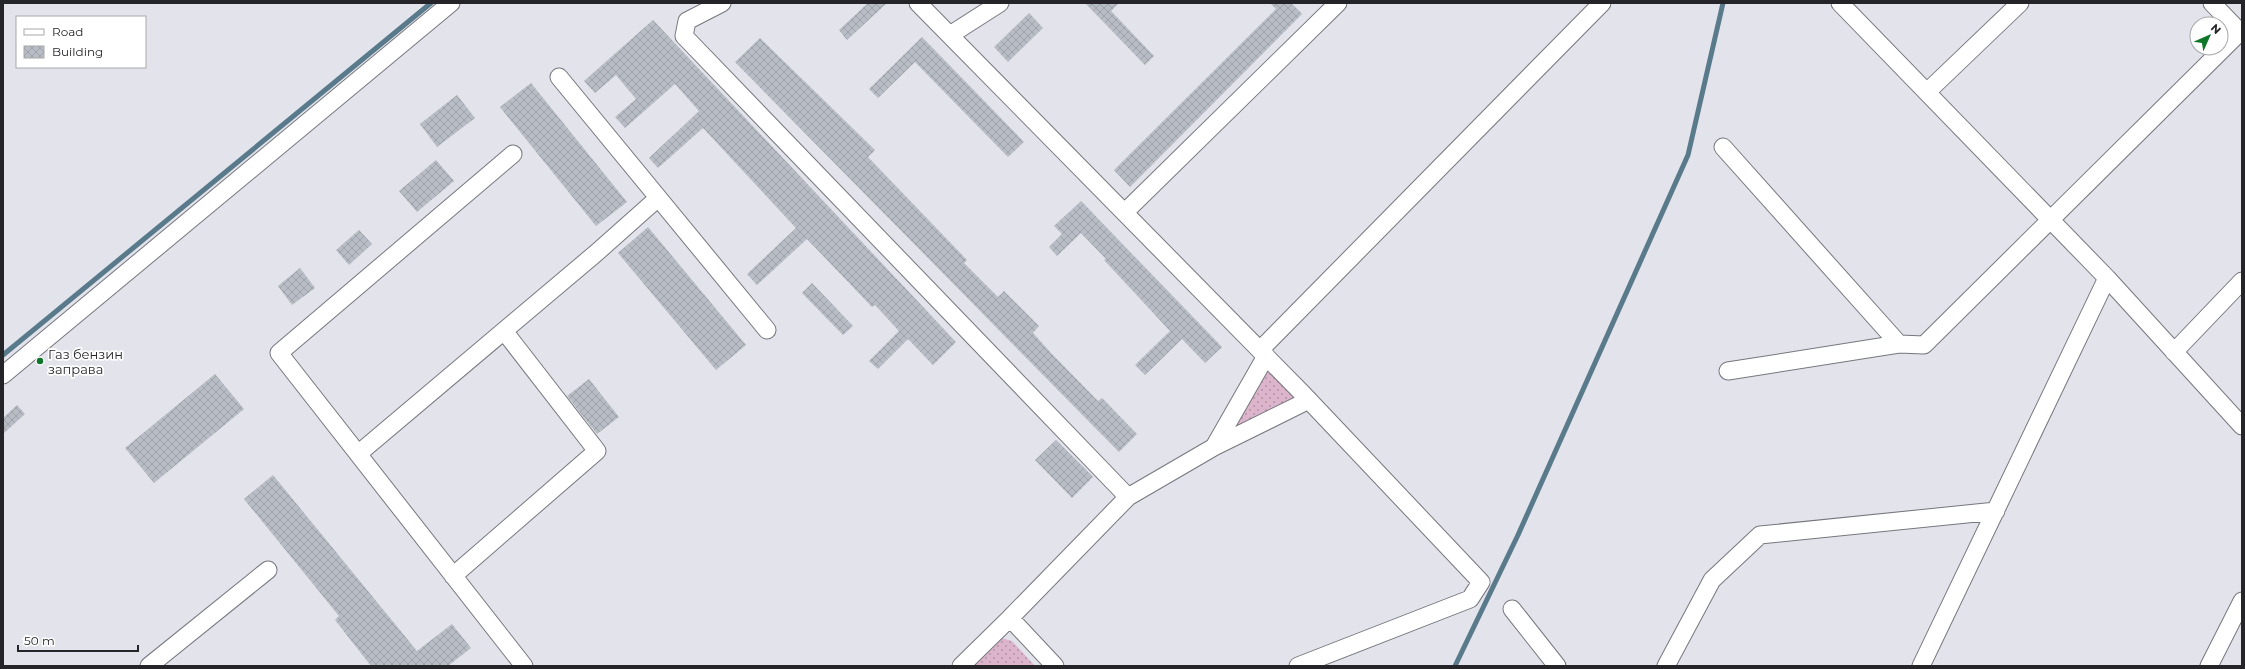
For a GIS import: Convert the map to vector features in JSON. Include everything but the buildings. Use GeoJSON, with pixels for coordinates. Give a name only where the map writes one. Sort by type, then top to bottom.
{"type":"FeatureCollection","features":[{"type":"Feature","properties":{"kind":"street"},"geometry":{"type":"LineString","coordinates":[[3,375],[451,3]]}},
{"type":"Feature","properties":{"kind":"street"},"geometry":{"type":"LineString","coordinates":[[722,3],[687,21],[684,36],[1128,497]]}},
{"type":"Feature","properties":{"kind":"street"},"geometry":{"type":"LineString","coordinates":[[918,3],[1309,400],[1481,582],[1470,599],[1298,666]]}},
{"type":"Feature","properties":{"kind":"street"},"geometry":{"type":"LineString","coordinates":[[950,35],[1000,3]]}},
{"type":"Feature","properties":{"kind":"street"},"geometry":{"type":"LineString","coordinates":[[1125,212],[1338,3]]}},
{"type":"Feature","properties":{"kind":"street"},"geometry":{"type":"LineString","coordinates":[[1214,447],[1263,353],[1602,3]]}},
{"type":"Feature","properties":{"kind":"street"},"geometry":{"type":"LineString","coordinates":[[1840,3],[2107,278],[2242,426]]}},
{"type":"Feature","properties":{"kind":"street"},"geometry":{"type":"LineString","coordinates":[[1927,92],[2020,3]]}},
{"type":"Feature","properties":{"kind":"street"},"geometry":{"type":"LineString","coordinates":[[1728,371],[1899,344],[1924,345],[2241,31],[2212,3]]}},
{"type":"Feature","properties":{"kind":"street"},"geometry":{"type":"LineString","coordinates":[[558,77],[767,330]]}},
{"type":"Feature","properties":{"kind":"street"},"geometry":{"type":"LineString","coordinates":[[1723,147],[1899,344]]}},
{"type":"Feature","properties":{"kind":"street"},"geometry":{"type":"LineString","coordinates":[[513,154],[279,353],[524,666]]}},
{"type":"Feature","properties":{"kind":"street"},"geometry":{"type":"LineString","coordinates":[[358,454],[504,331],[658,198]]}},
{"type":"Feature","properties":{"kind":"street"},"geometry":{"type":"LineString","coordinates":[[1921,666],[2107,278]]}},
{"type":"Feature","properties":{"kind":"street"},"geometry":{"type":"LineString","coordinates":[[2174,352],[2242,281]]}},
{"type":"Feature","properties":{"kind":"street"},"geometry":{"type":"LineString","coordinates":[[453,576],[597,451],[504,331]]}},
{"type":"Feature","properties":{"kind":"street"},"geometry":{"type":"LineString","coordinates":[[961,666],[1128,497],[1214,447],[1309,400]]}},
{"type":"Feature","properties":{"kind":"street"},"geometry":{"type":"LineString","coordinates":[[1666,666],[1712,580],[1760,535],[1996,511]]}},
{"type":"Feature","properties":{"kind":"street"},"geometry":{"type":"LineString","coordinates":[[149,666],[268,570]]}},
{"type":"Feature","properties":{"kind":"street"},"geometry":{"type":"LineString","coordinates":[[2209,666],[2242,601]]}},
{"type":"Feature","properties":{"kind":"street"},"geometry":{"type":"LineString","coordinates":[[1512,610],[1557,666]]}},
{"type":"Feature","properties":{"kind":"street"},"geometry":{"type":"LineString","coordinates":[[1010,618],[1055,666]]}},
{"type":"Feature","properties":{"kind":"shaded area"},"geometry":{"type":"Polygon","coordinates":[[[1266,369],[1295,397],[1228,436],[1266,369]]]}},
{"type":"Feature","properties":{"kind":"shaded area"},"geometry":{"type":"Polygon","coordinates":[[[998,637],[1012,641],[1035,666],[970,666],[998,637]]]}},
{"type":"Feature","properties":{"kind":"waterway"},"geometry":{"type":"LineString","coordinates":[[3,355],[431,3]]}},
{"type":"Feature","properties":{"kind":"waterway"},"geometry":{"type":"LineString","coordinates":[[1455,666],[1518,535],[1688,155],[1723,3]]}},
{"type":"Feature","properties":{"kind":"place","name":"Газ бензин заправа"},"geometry":{"type":"Point","coordinates":[40,361]}}]}
